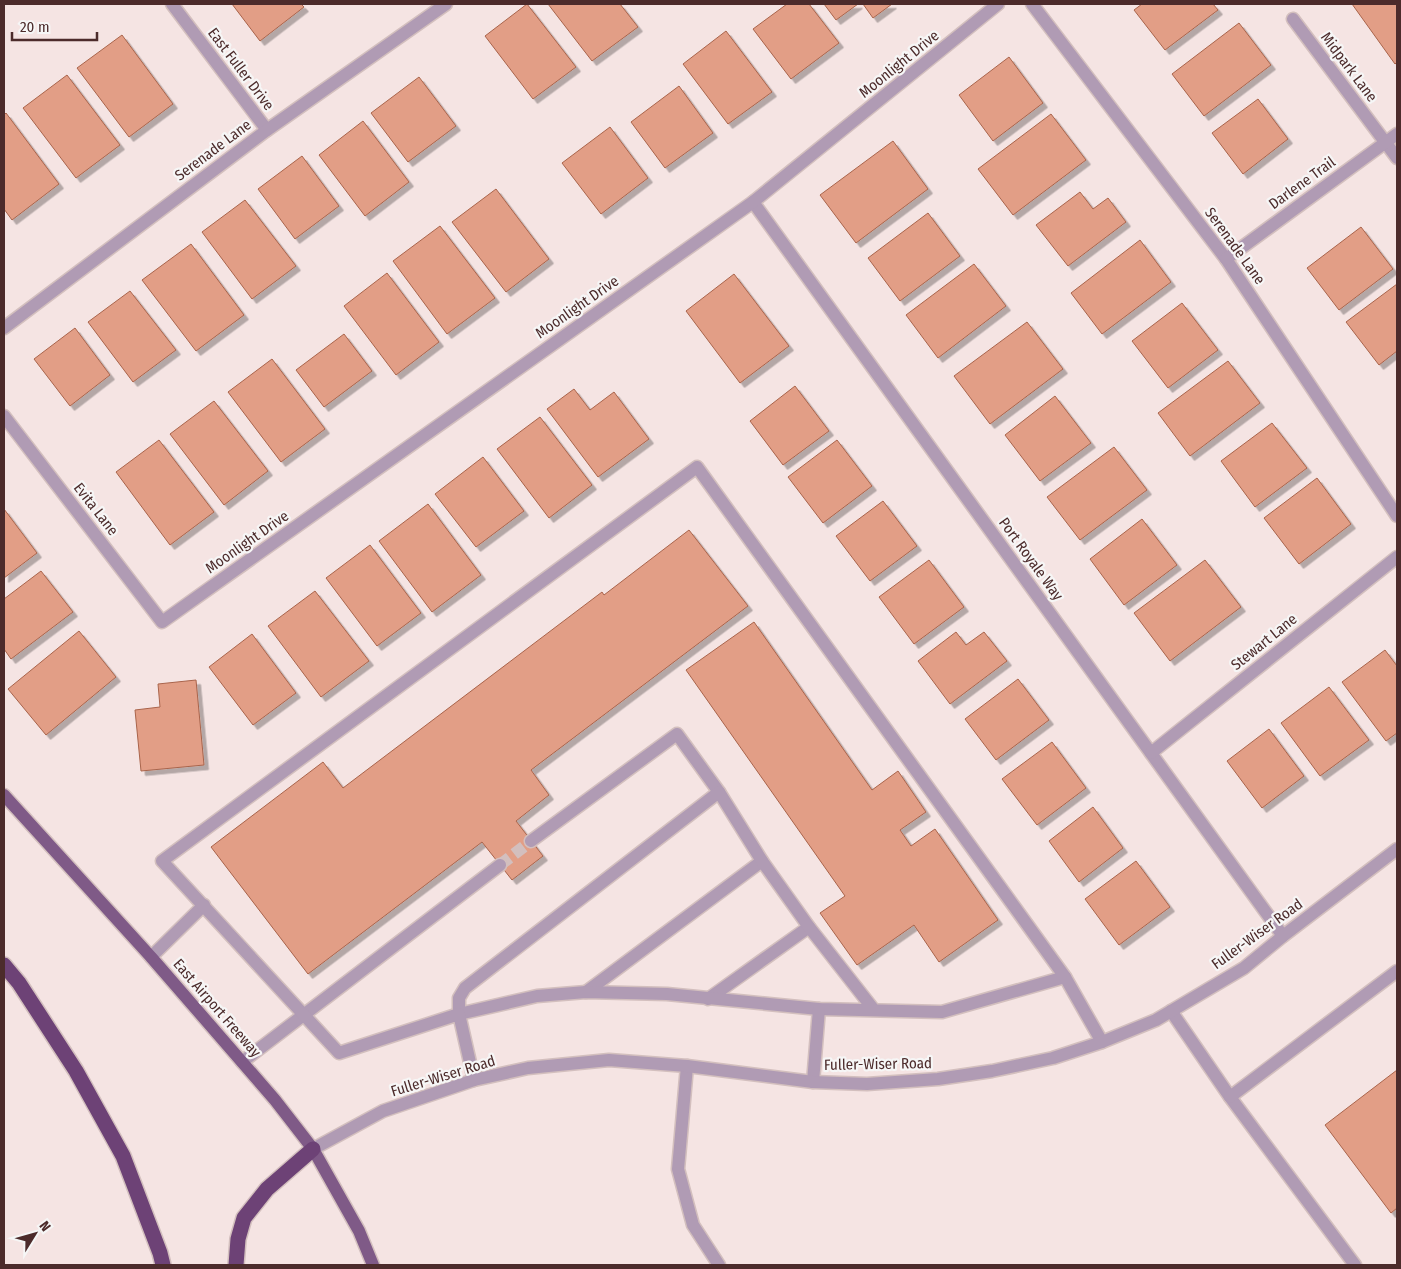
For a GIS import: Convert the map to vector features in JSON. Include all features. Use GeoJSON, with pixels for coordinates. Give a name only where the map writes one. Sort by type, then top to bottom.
{"type":"FeatureCollection","features":[{"type":"Feature","properties":{"kind":"highway"},"geometry":{"type":"LineString","coordinates":[[4,965],[19,983],[76,1071],[123,1156],[164,1265]]}},
{"type":"Feature","properties":{"kind":"highway"},"geometry":{"type":"LineString","coordinates":[[236,1265],[238,1239],[244,1218],[267,1189],[313,1150]]}},
{"type":"Feature","properties":{"kind":"main road","name":"East Airport Freeway"},"geometry":{"type":"LineString","coordinates":[[4,794],[151,957],[275,1100],[313,1150],[359,1232],[374,1265]]}},
{"type":"Feature","properties":{"kind":"street","name":"East Fuller Drive"},"geometry":{"type":"LineString","coordinates":[[172,4],[267,130]]}},
{"type":"Feature","properties":{"kind":"street","name":"Serenade Lane"},"geometry":{"type":"LineString","coordinates":[[4,328],[267,130],[446,4]]}},
{"type":"Feature","properties":{"kind":"street","name":"Moonlight Drive"},"geometry":{"type":"LineString","coordinates":[[162,622],[753,202],[998,4]]}},
{"type":"Feature","properties":{"kind":"street","name":"Serenade Lane"},"geometry":{"type":"LineString","coordinates":[[1032,4],[1226,259],[1397,516]]}},
{"type":"Feature","properties":{"kind":"street","name":"Midpark Lane"},"geometry":{"type":"LineString","coordinates":[[1293,19],[1397,158]]}},
{"type":"Feature","properties":{"kind":"street","name":"Darlene Trail"},"geometry":{"type":"LineString","coordinates":[[1226,259],[1397,134]]}},
{"type":"Feature","properties":{"kind":"street","name":"Port Royale Way"},"geometry":{"type":"LineString","coordinates":[[753,202],[1283,936]]}},
{"type":"Feature","properties":{"kind":"street","name":"Evita Lane"},"geometry":{"type":"LineString","coordinates":[[4,416],[162,622]]}},
{"type":"Feature","properties":{"kind":"street"},"geometry":{"type":"LineString","coordinates":[[1065,977],[942,1012],[819,1009],[667,994],[586,992],[537,996],[459,1014],[339,1053],[162,860],[697,467],[1065,977],[1102,1042]]}},
{"type":"Feature","properties":{"kind":"street","name":"Stewart Lane"},"geometry":{"type":"LineString","coordinates":[[1151,753],[1397,557]]}},
{"type":"Feature","properties":{"kind":"street"},"geometry":{"type":"LineString","coordinates":[[531,841],[677,734],[719,792],[762,861],[809,927],[874,1010]]}},
{"type":"Feature","properties":{"kind":"street"},"geometry":{"type":"LineString","coordinates":[[474,1080],[459,1014],[459,998],[465,988],[719,792]]}},
{"type":"Feature","properties":{"kind":"street","name":"Fuller-Wiser Road"},"geometry":{"type":"LineString","coordinates":[[313,1150],[383,1111],[474,1080],[528,1068],[609,1060],[687,1066],[813,1082],[867,1084],[938,1079],[1053,1058],[1102,1042],[1156,1020],[1244,968],[1397,849]]}},
{"type":"Feature","properties":{"kind":"street"},"geometry":{"type":"LineString","coordinates":[[586,992],[762,861]]}},
{"type":"Feature","properties":{"kind":"street"},"geometry":{"type":"LineString","coordinates":[[242,1062],[500,865]]}},
{"type":"Feature","properties":{"kind":"street"},"geometry":{"type":"LineString","coordinates":[[151,957],[204,905]]}},
{"type":"Feature","properties":{"kind":"street"},"geometry":{"type":"LineString","coordinates":[[708,999],[809,927]]}},
{"type":"Feature","properties":{"kind":"street"},"geometry":{"type":"LineString","coordinates":[[1230,1098],[1397,972]]}},
{"type":"Feature","properties":{"kind":"street"},"geometry":{"type":"LineString","coordinates":[[813,1082],[819,1009]]}},
{"type":"Feature","properties":{"kind":"street"},"geometry":{"type":"LineString","coordinates":[[1171,1011],[1230,1098],[1355,1265]]}},
{"type":"Feature","properties":{"kind":"street"},"geometry":{"type":"LineString","coordinates":[[687,1066],[678,1169],[693,1225],[718,1265]]}},
{"type":"Feature","properties":{"kind":"building"},"geometry":{"type":"Polygon","coordinates":[[[232,4],[301,4],[304,7],[260,41],[232,4]]]}},
{"type":"Feature","properties":{"kind":"building"},"geometry":{"type":"Polygon","coordinates":[[[527,4],[576,67],[533,99],[485,36],[527,4]]]}},
{"type":"Feature","properties":{"kind":"building"},"geometry":{"type":"Polygon","coordinates":[[[548,4],[620,4],[638,27],[592,61],[548,4]]]}},
{"type":"Feature","properties":{"kind":"building"},"geometry":{"type":"Polygon","coordinates":[[[787,4],[809,4],[839,43],[791,79],[753,29],[787,4]]]}},
{"type":"Feature","properties":{"kind":"building"},"geometry":{"type":"Polygon","coordinates":[[[824,4],[858,4],[836,20],[824,4]]]}},
{"type":"Feature","properties":{"kind":"building"},"geometry":{"type":"Polygon","coordinates":[[[863,4],[892,4],[873,18],[863,4]]]}},
{"type":"Feature","properties":{"kind":"building"},"geometry":{"type":"Polygon","coordinates":[[[1142,4],[1213,4],[1218,10],[1165,50],[1134,10],[1142,4]]]}},
{"type":"Feature","properties":{"kind":"building"},"geometry":{"type":"Polygon","coordinates":[[[1352,4],[1397,4],[1397,62],[1395,64],[1352,4]]]}},
{"type":"Feature","properties":{"kind":"building"},"geometry":{"type":"Polygon","coordinates":[[[1239,23],[1271,65],[1204,116],[1172,74],[1239,23]]]}},
{"type":"Feature","properties":{"kind":"building"},"geometry":{"type":"Polygon","coordinates":[[[726,31],[772,92],[728,124],[683,64],[726,31]]]}},
{"type":"Feature","properties":{"kind":"building"},"geometry":{"type":"Polygon","coordinates":[[[122,35],[173,104],[129,137],[77,68],[122,35]]]}},
{"type":"Feature","properties":{"kind":"building"},"geometry":{"type":"Polygon","coordinates":[[[1009,57],[1043,103],[993,141],[959,95],[1009,57]]]}},
{"type":"Feature","properties":{"kind":"building"},"geometry":{"type":"Polygon","coordinates":[[[67,75],[120,145],[76,178],[23,108],[67,75]]]}},
{"type":"Feature","properties":{"kind":"building"},"geometry":{"type":"Polygon","coordinates":[[[419,77],[456,126],[408,162],[371,113],[419,77]]]}},
{"type":"Feature","properties":{"kind":"building"},"geometry":{"type":"Polygon","coordinates":[[[679,86],[713,133],[665,168],[631,122],[679,86]]]}},
{"type":"Feature","properties":{"kind":"building"},"geometry":{"type":"Polygon","coordinates":[[[1258,99],[1288,139],[1243,174],[1212,133],[1258,99]]]}},
{"type":"Feature","properties":{"kind":"building"},"geometry":{"type":"Polygon","coordinates":[[[6,113],[59,184],[12,220],[4,209],[4,115],[6,113]]]}},
{"type":"Feature","properties":{"kind":"building"},"geometry":{"type":"Polygon","coordinates":[[[1051,114],[1086,160],[1013,215],[978,169],[1051,114]]]}},
{"type":"Feature","properties":{"kind":"building"},"geometry":{"type":"Polygon","coordinates":[[[363,121],[409,182],[365,216],[319,155],[363,121]]]}},
{"type":"Feature","properties":{"kind":"building"},"geometry":{"type":"Polygon","coordinates":[[[610,127],[648,178],[601,214],[562,163],[610,127]]]}},
{"type":"Feature","properties":{"kind":"building"},"geometry":{"type":"Polygon","coordinates":[[[893,141],[928,189],[856,243],[820,195],[893,141]]]}},
{"type":"Feature","properties":{"kind":"building"},"geometry":{"type":"Polygon","coordinates":[[[302,156],[339,206],[295,239],[258,189],[302,156]]]}},
{"type":"Feature","properties":{"kind":"building"},"geometry":{"type":"Polygon","coordinates":[[[496,189],[549,259],[506,292],[452,222],[496,189]]]}},
{"type":"Feature","properties":{"kind":"building"},"geometry":{"type":"Polygon","coordinates":[[[1080,192],[1093,209],[1108,198],[1126,222],[1068,266],[1036,225],[1080,192]]]}},
{"type":"Feature","properties":{"kind":"building"},"geometry":{"type":"Polygon","coordinates":[[[245,200],[296,266],[252,299],[202,232],[245,200]]]}},
{"type":"Feature","properties":{"kind":"building"},"geometry":{"type":"Polygon","coordinates":[[[928,213],[960,256],[900,301],[868,258],[928,213]]]}},
{"type":"Feature","properties":{"kind":"building"},"geometry":{"type":"Polygon","coordinates":[[[440,226],[495,298],[447,334],[393,261],[440,226]]]}},
{"type":"Feature","properties":{"kind":"building"},"geometry":{"type":"Polygon","coordinates":[[[1361,227],[1393,269],[1339,310],[1307,268],[1361,227]]]}},
{"type":"Feature","properties":{"kind":"building"},"geometry":{"type":"Polygon","coordinates":[[[1140,240],[1171,282],[1102,334],[1071,293],[1140,240]]]}},
{"type":"Feature","properties":{"kind":"building"},"geometry":{"type":"Polygon","coordinates":[[[191,244],[244,315],[196,351],[142,280],[191,244]]]}},
{"type":"Feature","properties":{"kind":"building"},"geometry":{"type":"Polygon","coordinates":[[[974,264],[1006,306],[938,358],[906,315],[974,264]]]}},
{"type":"Feature","properties":{"kind":"building"},"geometry":{"type":"Polygon","coordinates":[[[387,273],[439,342],[396,375],[344,306],[387,273]]]}},
{"type":"Feature","properties":{"kind":"building"},"geometry":{"type":"Polygon","coordinates":[[[734,274],[789,346],[740,383],[686,311],[734,274]]]}},
{"type":"Feature","properties":{"kind":"building"},"geometry":{"type":"Polygon","coordinates":[[[1397,284],[1397,351],[1379,365],[1346,322],[1397,284]]]}},
{"type":"Feature","properties":{"kind":"building"},"geometry":{"type":"Polygon","coordinates":[[[130,291],[176,350],[133,382],[88,322],[130,291]]]}},
{"type":"Feature","properties":{"kind":"building"},"geometry":{"type":"Polygon","coordinates":[[[1182,303],[1218,350],[1168,388],[1132,341],[1182,303]]]}},
{"type":"Feature","properties":{"kind":"building"},"geometry":{"type":"Polygon","coordinates":[[[1027,322],[1063,369],[990,424],[954,376],[1027,322]]]}},
{"type":"Feature","properties":{"kind":"building"},"geometry":{"type":"Polygon","coordinates":[[[75,328],[110,375],[70,406],[34,359],[75,328]]]}},
{"type":"Feature","properties":{"kind":"building"},"geometry":{"type":"Polygon","coordinates":[[[344,334],[372,371],[324,407],[296,370],[344,334]]]}},
{"type":"Feature","properties":{"kind":"building"},"geometry":{"type":"Polygon","coordinates":[[[272,359],[325,429],[281,462],[228,392],[272,359]]]}},
{"type":"Feature","properties":{"kind":"building"},"geometry":{"type":"Polygon","coordinates":[[[1228,361],[1260,403],[1190,456],[1158,413],[1228,361]]]}},
{"type":"Feature","properties":{"kind":"building"},"geometry":{"type":"Polygon","coordinates":[[[795,386],[829,431],[783,465],[750,421],[795,386]]]}},
{"type":"Feature","properties":{"kind":"building"},"geometry":{"type":"Polygon","coordinates":[[[574,389],[590,410],[614,392],[649,439],[598,477],[547,409],[574,389]]]}},
{"type":"Feature","properties":{"kind":"building"},"geometry":{"type":"Polygon","coordinates":[[[1055,396],[1091,443],[1040,481],[1005,435],[1055,396]]]}},
{"type":"Feature","properties":{"kind":"building"},"geometry":{"type":"Polygon","coordinates":[[[214,401],[268,471],[224,505],[170,434],[214,401]]]}},
{"type":"Feature","properties":{"kind":"building"},"geometry":{"type":"Polygon","coordinates":[[[540,417],[592,485],[549,518],[497,449],[540,417]]]}},
{"type":"Feature","properties":{"kind":"building"},"geometry":{"type":"Polygon","coordinates":[[[1272,423],[1307,468],[1255,507],[1221,461],[1272,423]]]}},
{"type":"Feature","properties":{"kind":"building"},"geometry":{"type":"Polygon","coordinates":[[[159,440],[214,512],[170,545],[116,472],[159,440]]]}},
{"type":"Feature","properties":{"kind":"building"},"geometry":{"type":"Polygon","coordinates":[[[837,440],[872,486],[823,523],[788,477],[837,440]]]}},
{"type":"Feature","properties":{"kind":"building"},"geometry":{"type":"Polygon","coordinates":[[[1114,447],[1147,490],[1080,540],[1047,497],[1114,447]]]}},
{"type":"Feature","properties":{"kind":"building"},"geometry":{"type":"Polygon","coordinates":[[[483,457],[524,511],[476,547],[435,494],[483,457]]]}},
{"type":"Feature","properties":{"kind":"building"},"geometry":{"type":"Polygon","coordinates":[[[1317,478],[1351,524],[1299,564],[1264,518],[1317,478]]]}},
{"type":"Feature","properties":{"kind":"building"},"geometry":{"type":"Polygon","coordinates":[[[883,501],[917,546],[870,581],[836,536],[883,501]]]}},
{"type":"Feature","properties":{"kind":"building"},"geometry":{"type":"Polygon","coordinates":[[[428,504],[481,575],[432,612],[379,541],[428,504]]]}},
{"type":"Feature","properties":{"kind":"building"},"geometry":{"type":"Polygon","coordinates":[[[4,509],[37,553],[4,578],[4,509]]]}},
{"type":"Feature","properties":{"kind":"building"},"geometry":{"type":"Polygon","coordinates":[[[1142,519],[1177,565],[1124,605],[1090,559],[1142,519]]]}},
{"type":"Feature","properties":{"kind":"building"},"geometry":{"type":"Polygon","coordinates":[[[689,530],[748,606],[531,770],[549,795],[516,821],[543,856],[512,880],[482,842],[308,974],[211,847],[323,762],[343,788],[602,592],[604,595],[689,530]]]}},
{"type":"Feature","properties":{"kind":"building"},"geometry":{"type":"Polygon","coordinates":[[[370,545],[421,613],[377,646],[326,578],[370,545]]]}},
{"type":"Feature","properties":{"kind":"building"},"geometry":{"type":"Polygon","coordinates":[[[929,560],[964,607],[914,644],[879,597],[929,560]]]}},
{"type":"Feature","properties":{"kind":"building"},"geometry":{"type":"Polygon","coordinates":[[[1205,560],[1241,607],[1170,661],[1134,613],[1205,560]]]}},
{"type":"Feature","properties":{"kind":"building"},"geometry":{"type":"Polygon","coordinates":[[[41,571],[73,612],[11,659],[4,649],[4,599],[41,571]]]}},
{"type":"Feature","properties":{"kind":"building"},"geometry":{"type":"Polygon","coordinates":[[[315,591],[369,661],[321,697],[268,626],[315,591]]]}},
{"type":"Feature","properties":{"kind":"building"},"geometry":{"type":"Polygon","coordinates":[[[754,622],[872,790],[898,771],[926,812],[900,830],[911,846],[935,829],[998,920],[939,962],[914,925],[857,965],[820,913],[845,896],[686,670],[754,622]]]}},
{"type":"Feature","properties":{"kind":"building"},"geometry":{"type":"Polygon","coordinates":[[[79,631],[116,677],[46,735],[8,689],[79,631]]]}},
{"type":"Feature","properties":{"kind":"building"},"geometry":{"type":"Polygon","coordinates":[[[956,632],[966,645],[984,632],[1007,661],[950,704],[918,661],[956,632]]]}},
{"type":"Feature","properties":{"kind":"building"},"geometry":{"type":"Polygon","coordinates":[[[252,634],[296,693],[253,725],[209,667],[252,634]]]}},
{"type":"Feature","properties":{"kind":"building"},"geometry":{"type":"Polygon","coordinates":[[[1385,650],[1397,666],[1397,733],[1386,741],[1342,682],[1385,650]]]}},
{"type":"Feature","properties":{"kind":"building"},"geometry":{"type":"Polygon","coordinates":[[[1018,679],[1049,720],[996,760],[965,719],[1018,679]]]}},
{"type":"Feature","properties":{"kind":"building"},"geometry":{"type":"Polygon","coordinates":[[[196,680],[204,765],[141,771],[135,710],[160,707],[158,684],[196,680]]]}},
{"type":"Feature","properties":{"kind":"building"},"geometry":{"type":"Polygon","coordinates":[[[1329,687],[1369,740],[1320,776],[1281,723],[1329,687]]]}},
{"type":"Feature","properties":{"kind":"building"},"geometry":{"type":"Polygon","coordinates":[[[1269,729],[1304,776],[1262,808],[1227,761],[1269,729]]]}},
{"type":"Feature","properties":{"kind":"building"},"geometry":{"type":"Polygon","coordinates":[[[1052,742],[1086,788],[1037,825],[1002,779],[1052,742]]]}},
{"type":"Feature","properties":{"kind":"building"},"geometry":{"type":"Polygon","coordinates":[[[1093,807],[1123,848],[1079,882],[1049,841],[1093,807]]]}},
{"type":"Feature","properties":{"kind":"building"},"geometry":{"type":"Polygon","coordinates":[[[1136,861],[1170,907],[1119,945],[1085,899],[1136,861]]]}},
{"type":"Feature","properties":{"kind":"building"},"geometry":{"type":"Polygon","coordinates":[[[1397,1070],[1397,1208],[1391,1213],[1325,1125],[1397,1070]]]}},
{"type":"Feature","properties":{"kind":"tunnel"},"geometry":{"type":"LineString","coordinates":[[500,865],[531,841]]}}]}
